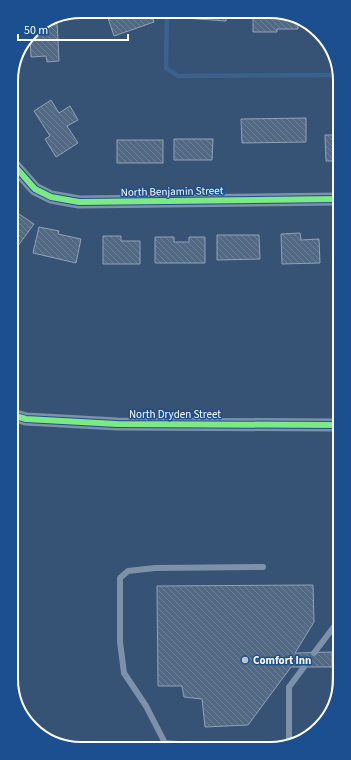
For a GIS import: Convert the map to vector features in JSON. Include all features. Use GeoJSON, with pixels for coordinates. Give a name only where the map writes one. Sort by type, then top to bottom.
{"type":"FeatureCollection","features":[{"type":"Feature","properties":{"kind":"street","name":"North Benjamin Street"},"geometry":{"type":"LineString","coordinates":[[18,169],[36,189],[51,197],[79,202],[333,199]]}},
{"type":"Feature","properties":{"kind":"street","name":"North Dryden Street"},"geometry":{"type":"LineString","coordinates":[[18,416],[117,424],[333,425]]}},
{"type":"Feature","properties":{"kind":"lane"},"geometry":{"type":"LineString","coordinates":[[164,742],[146,706],[124,673],[120,642],[120,578],[128,571],[155,568],[262,567]]}},
{"type":"Feature","properties":{"kind":"lane"},"geometry":{"type":"LineString","coordinates":[[314,652],[333,628]]}},
{"type":"Feature","properties":{"kind":"lane"},"geometry":{"type":"LineString","coordinates":[[289,739],[289,687],[304,667]]}},
{"type":"Feature","properties":{"kind":"building"},"geometry":{"type":"Polygon","coordinates":[[[108,18],[153,18],[154,22],[114,36],[108,18]]]}},
{"type":"Feature","properties":{"kind":"building"},"geometry":{"type":"Polygon","coordinates":[[[184,18],[226,18],[226,21],[184,18]]]}},
{"type":"Feature","properties":{"kind":"building"},"geometry":{"type":"Polygon","coordinates":[[[253,18],[282,19],[298,24],[298,29],[277,29],[277,32],[253,32],[253,18]]]}},
{"type":"Feature","properties":{"kind":"building"},"geometry":{"type":"Polygon","coordinates":[[[57,23],[59,61],[47,62],[46,56],[31,57],[30,44],[36,36],[57,23]]]}},
{"type":"Feature","properties":{"kind":"building"},"geometry":{"type":"Polygon","coordinates":[[[51,100],[59,113],[70,106],[78,120],[67,126],[78,143],[56,157],[45,139],[50,136],[34,111],[51,100]]]}},
{"type":"Feature","properties":{"kind":"building"},"geometry":{"type":"Polygon","coordinates":[[[306,118],[306,142],[242,143],[241,119],[306,118]]]}},
{"type":"Feature","properties":{"kind":"building"},"geometry":{"type":"Polygon","coordinates":[[[325,135],[333,135],[333,161],[326,161],[325,135]]]}},
{"type":"Feature","properties":{"kind":"building"},"geometry":{"type":"Polygon","coordinates":[[[174,139],[213,139],[212,160],[174,160],[174,139]]]}},
{"type":"Feature","properties":{"kind":"building"},"geometry":{"type":"Polygon","coordinates":[[[117,140],[163,140],[163,163],[117,163],[117,140]]]}},
{"type":"Feature","properties":{"kind":"building"},"geometry":{"type":"Polygon","coordinates":[[[18,213],[34,224],[18,246],[18,213]]]}},
{"type":"Feature","properties":{"kind":"building"},"geometry":{"type":"Polygon","coordinates":[[[39,227],[59,231],[58,234],[81,239],[76,263],[33,253],[39,227]]]}},
{"type":"Feature","properties":{"kind":"building"},"geometry":{"type":"Polygon","coordinates":[[[300,233],[301,240],[319,239],[320,263],[282,264],[281,234],[300,233]]]}},
{"type":"Feature","properties":{"kind":"building"},"geometry":{"type":"Polygon","coordinates":[[[217,235],[259,235],[260,259],[217,260],[217,235]]]}},
{"type":"Feature","properties":{"kind":"building"},"geometry":{"type":"Polygon","coordinates":[[[103,236],[121,236],[121,241],[140,241],[140,264],[103,264],[103,236]]]}},
{"type":"Feature","properties":{"kind":"building"},"geometry":{"type":"Polygon","coordinates":[[[155,237],[174,237],[174,242],[189,242],[189,237],[205,237],[205,263],[155,263],[155,237]]]}},
{"type":"Feature","properties":{"kind":"building","name":"Comfort Inn"},"geometry":{"type":"Polygon","coordinates":[[[313,585],[314,622],[295,653],[332,652],[332,667],[291,667],[248,725],[205,727],[202,699],[184,697],[182,686],[158,686],[157,586],[313,585]]]}},
{"type":"Feature","properties":{"kind":"waterway"},"geometry":{"type":"LineString","coordinates":[[167,18],[166,68],[178,76],[332,75]]}},
{"type":"Feature","properties":{"kind":"cycle path"},"geometry":{"type":"LineString","coordinates":[[18,170],[35,189],[51,197],[79,202],[333,199]]}},
{"type":"Feature","properties":{"kind":"cycle path"},"geometry":{"type":"LineString","coordinates":[[18,417],[26,419],[117,424],[333,425]]}},
{"type":"Feature","properties":{"kind":"place","name":"Comfort Inn"},"geometry":{"type":"Point","coordinates":[245,660]}}]}
